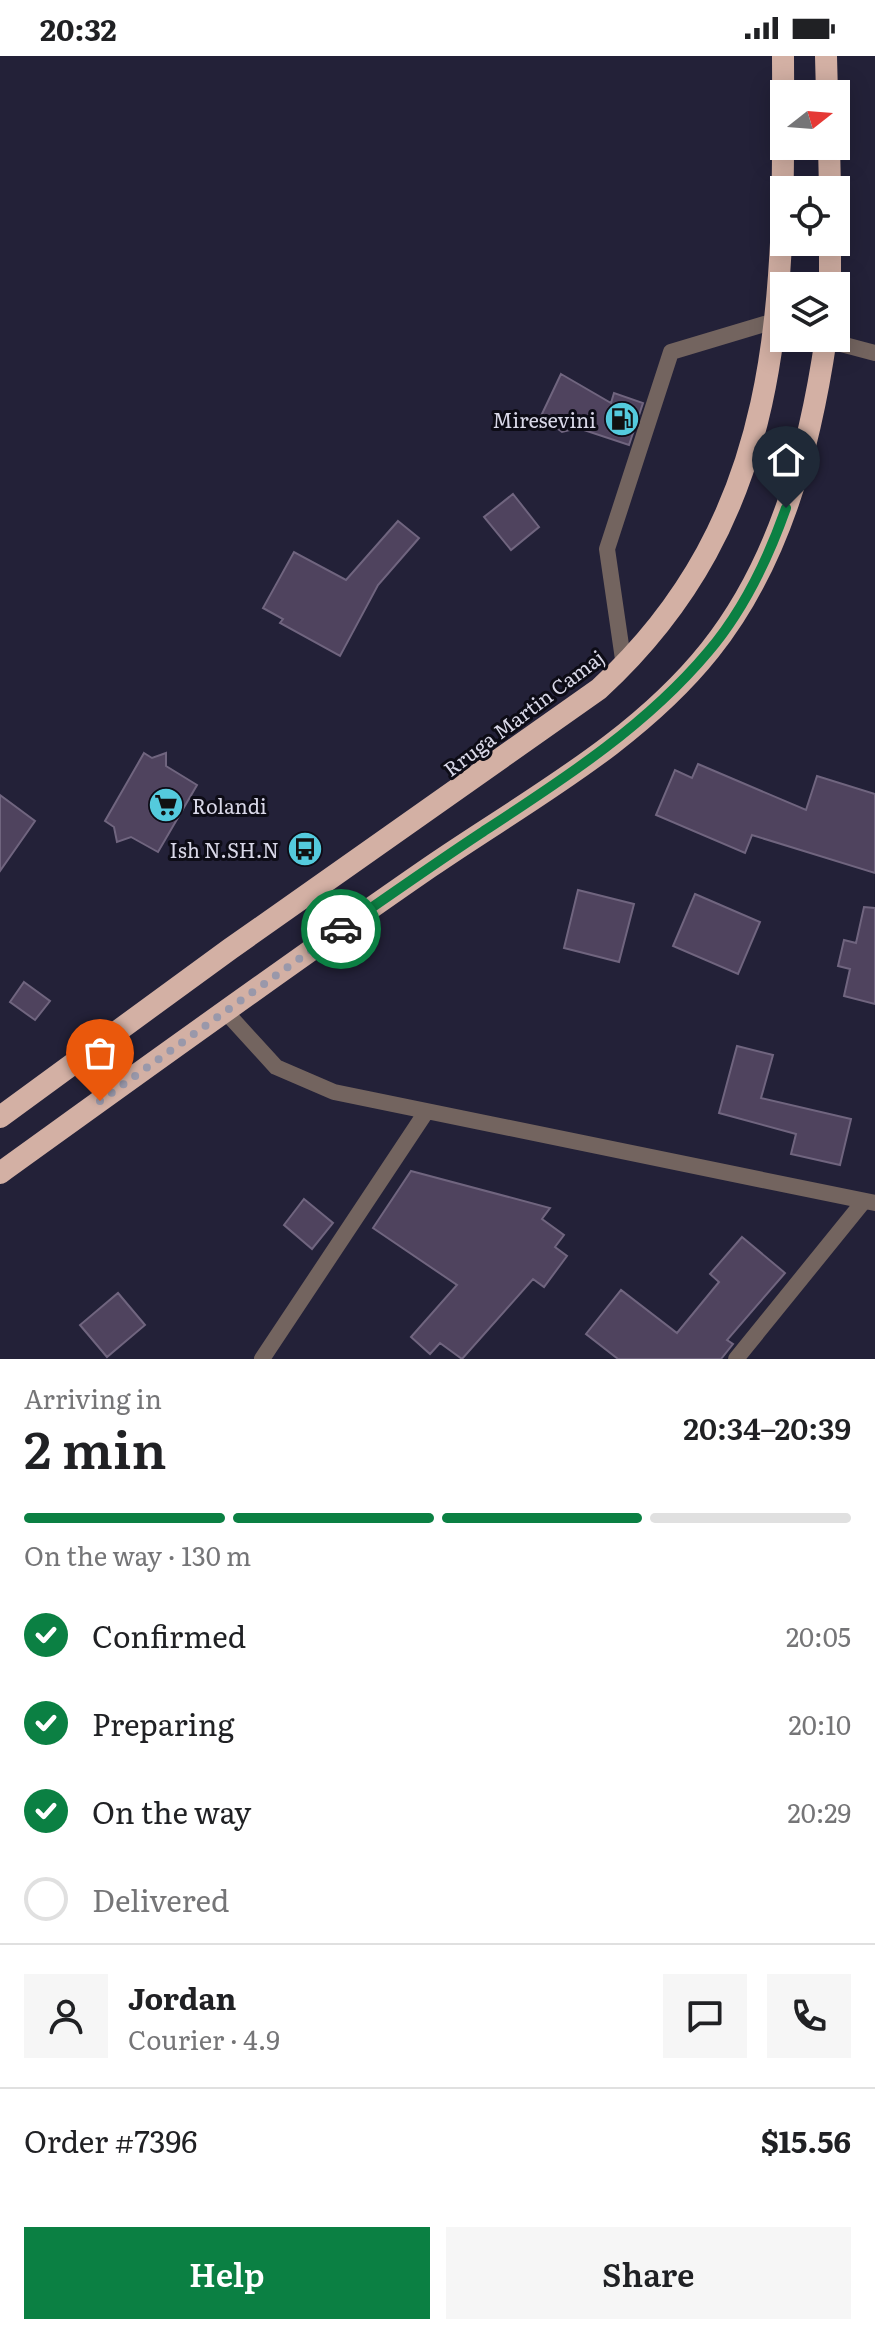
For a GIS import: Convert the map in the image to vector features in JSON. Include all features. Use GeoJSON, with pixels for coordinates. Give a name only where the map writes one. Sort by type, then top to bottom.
{"type":"FeatureCollection","features":[{"type":"Feature","properties":{"kind":"highway","name":"Rruga Martin Camaj"},"geometry":{"type":"LineString","coordinates":[[781,272],[784,218],[783,56]]}},
{"type":"Feature","properties":{"kind":"highway"},"geometry":{"type":"LineString","coordinates":[[826,56],[827,80]]}},
{"type":"Feature","properties":{"kind":"highway","name":"Rruga Martin Camaj"},"geometry":{"type":"LineString","coordinates":[[0,1117],[230,949],[552,724],[624,666],[676,599],[726,514],[765,392],[772,352]]}},
{"type":"Feature","properties":{"kind":"highway"},"geometry":{"type":"LineString","coordinates":[[0,1173],[225,1011],[603,749],[643,717],[709,652],[734,617],[778,531],[807,439],[824,352]]}},
{"type":"Feature","properties":{"kind":"street"},"geometry":{"type":"LineString","coordinates":[[624,666],[607,549],[671,352],[770,322]]}},
{"type":"Feature","properties":{"kind":"street"},"geometry":{"type":"LineString","coordinates":[[850,346],[875,353]]}},
{"type":"Feature","properties":{"kind":"street"},"geometry":{"type":"LineString","coordinates":[[225,1011],[276,1067],[334,1092],[870,1202],[736,1359]]}},
{"type":"Feature","properties":{"kind":"street"},"geometry":{"type":"LineString","coordinates":[[262,1359],[426,1112]]}},
{"type":"Feature","properties":{"kind":"building"},"geometry":{"type":"Polygon","coordinates":[[[561,374],[611,403],[614,393],[643,403],[629,445],[578,428],[562,432],[541,416],[561,374]]]}},
{"type":"Feature","properties":{"kind":"building"},"geometry":{"type":"Polygon","coordinates":[[[513,494],[539,527],[511,550],[484,517],[513,494]]]}},
{"type":"Feature","properties":{"kind":"building"},"geometry":{"type":"Polygon","coordinates":[[[398,521],[419,538],[378,585],[340,656],[280,623],[283,619],[263,608],[294,552],[346,580],[398,521]]]}},
{"type":"Feature","properties":{"kind":"building"},"geometry":{"type":"Polygon","coordinates":[[[144,753],[152,758],[166,753],[166,766],[197,785],[158,852],[131,837],[117,842],[114,827],[105,821],[144,753]]]}},
{"type":"Feature","properties":{"kind":"building"},"geometry":{"type":"Polygon","coordinates":[[[698,764],[806,810],[817,776],[875,794],[875,873],[752,835],[745,853],[656,815],[675,770],[692,778],[698,764]]]}},
{"type":"Feature","properties":{"kind":"building"},"geometry":{"type":"Polygon","coordinates":[[[0,795],[35,821],[0,871],[0,795]]]}},
{"type":"Feature","properties":{"kind":"building"},"geometry":{"type":"Polygon","coordinates":[[[578,890],[634,904],[619,962],[564,948],[578,890]]]}},
{"type":"Feature","properties":{"kind":"building"},"geometry":{"type":"Polygon","coordinates":[[[695,894],[760,922],[738,974],[673,946],[695,894]]]}},
{"type":"Feature","properties":{"kind":"building"},"geometry":{"type":"Polygon","coordinates":[[[864,907],[875,908],[875,1004],[844,996],[850,969],[838,966],[844,940],[856,943],[864,907]]]}},
{"type":"Feature","properties":{"kind":"building"},"geometry":{"type":"Polygon","coordinates":[[[24,982],[50,1001],[35,1020],[10,1002],[24,982]]]}},
{"type":"Feature","properties":{"kind":"building"},"geometry":{"type":"Polygon","coordinates":[[[737,1046],[773,1055],[761,1098],[851,1119],[840,1165],[791,1154],[796,1134],[719,1113],[737,1046]]]}},
{"type":"Feature","properties":{"kind":"building"},"geometry":{"type":"Polygon","coordinates":[[[411,1171],[550,1208],[542,1219],[564,1235],[555,1247],[567,1256],[544,1287],[533,1279],[462,1359],[440,1343],[430,1354],[411,1337],[457,1285],[373,1228],[411,1171]]]}},
{"type":"Feature","properties":{"kind":"building"},"geometry":{"type":"Polygon","coordinates":[[[304,1199],[333,1223],[312,1249],[284,1225],[304,1199]]]}},
{"type":"Feature","properties":{"kind":"building"},"geometry":{"type":"Polygon","coordinates":[[[742,1237],[785,1273],[727,1340],[733,1344],[721,1359],[618,1359],[586,1334],[621,1290],[677,1333],[719,1282],[710,1274],[742,1237]]]}},
{"type":"Feature","properties":{"kind":"building"},"geometry":{"type":"Polygon","coordinates":[[[118,1293],[145,1325],[107,1357],[80,1325],[118,1293]]]}},
{"type":"Feature","properties":{"kind":"way so far"},"geometry":{"type":"LineString","coordinates":[[100,1101],[341,929]]}},
{"type":"Feature","properties":{"kind":"place","name":"Miresevini"},"geometry":{"type":"Point","coordinates":[622,419]}},
{"type":"Feature","properties":{"kind":"place","name":"Rolandi"},"geometry":{"type":"Point","coordinates":[166,805]}},
{"type":"Feature","properties":{"kind":"place","name":"Ish N.SH.N"},"geometry":{"type":"Point","coordinates":[305,849]}},
{"type":"Feature","properties":{"kind":"route"},"geometry":{"type":"LineString","coordinates":[[341,929],[568,775],[643,717],[677,685],[709,652],[734,617],[778,531],[786,508]]}}]}
